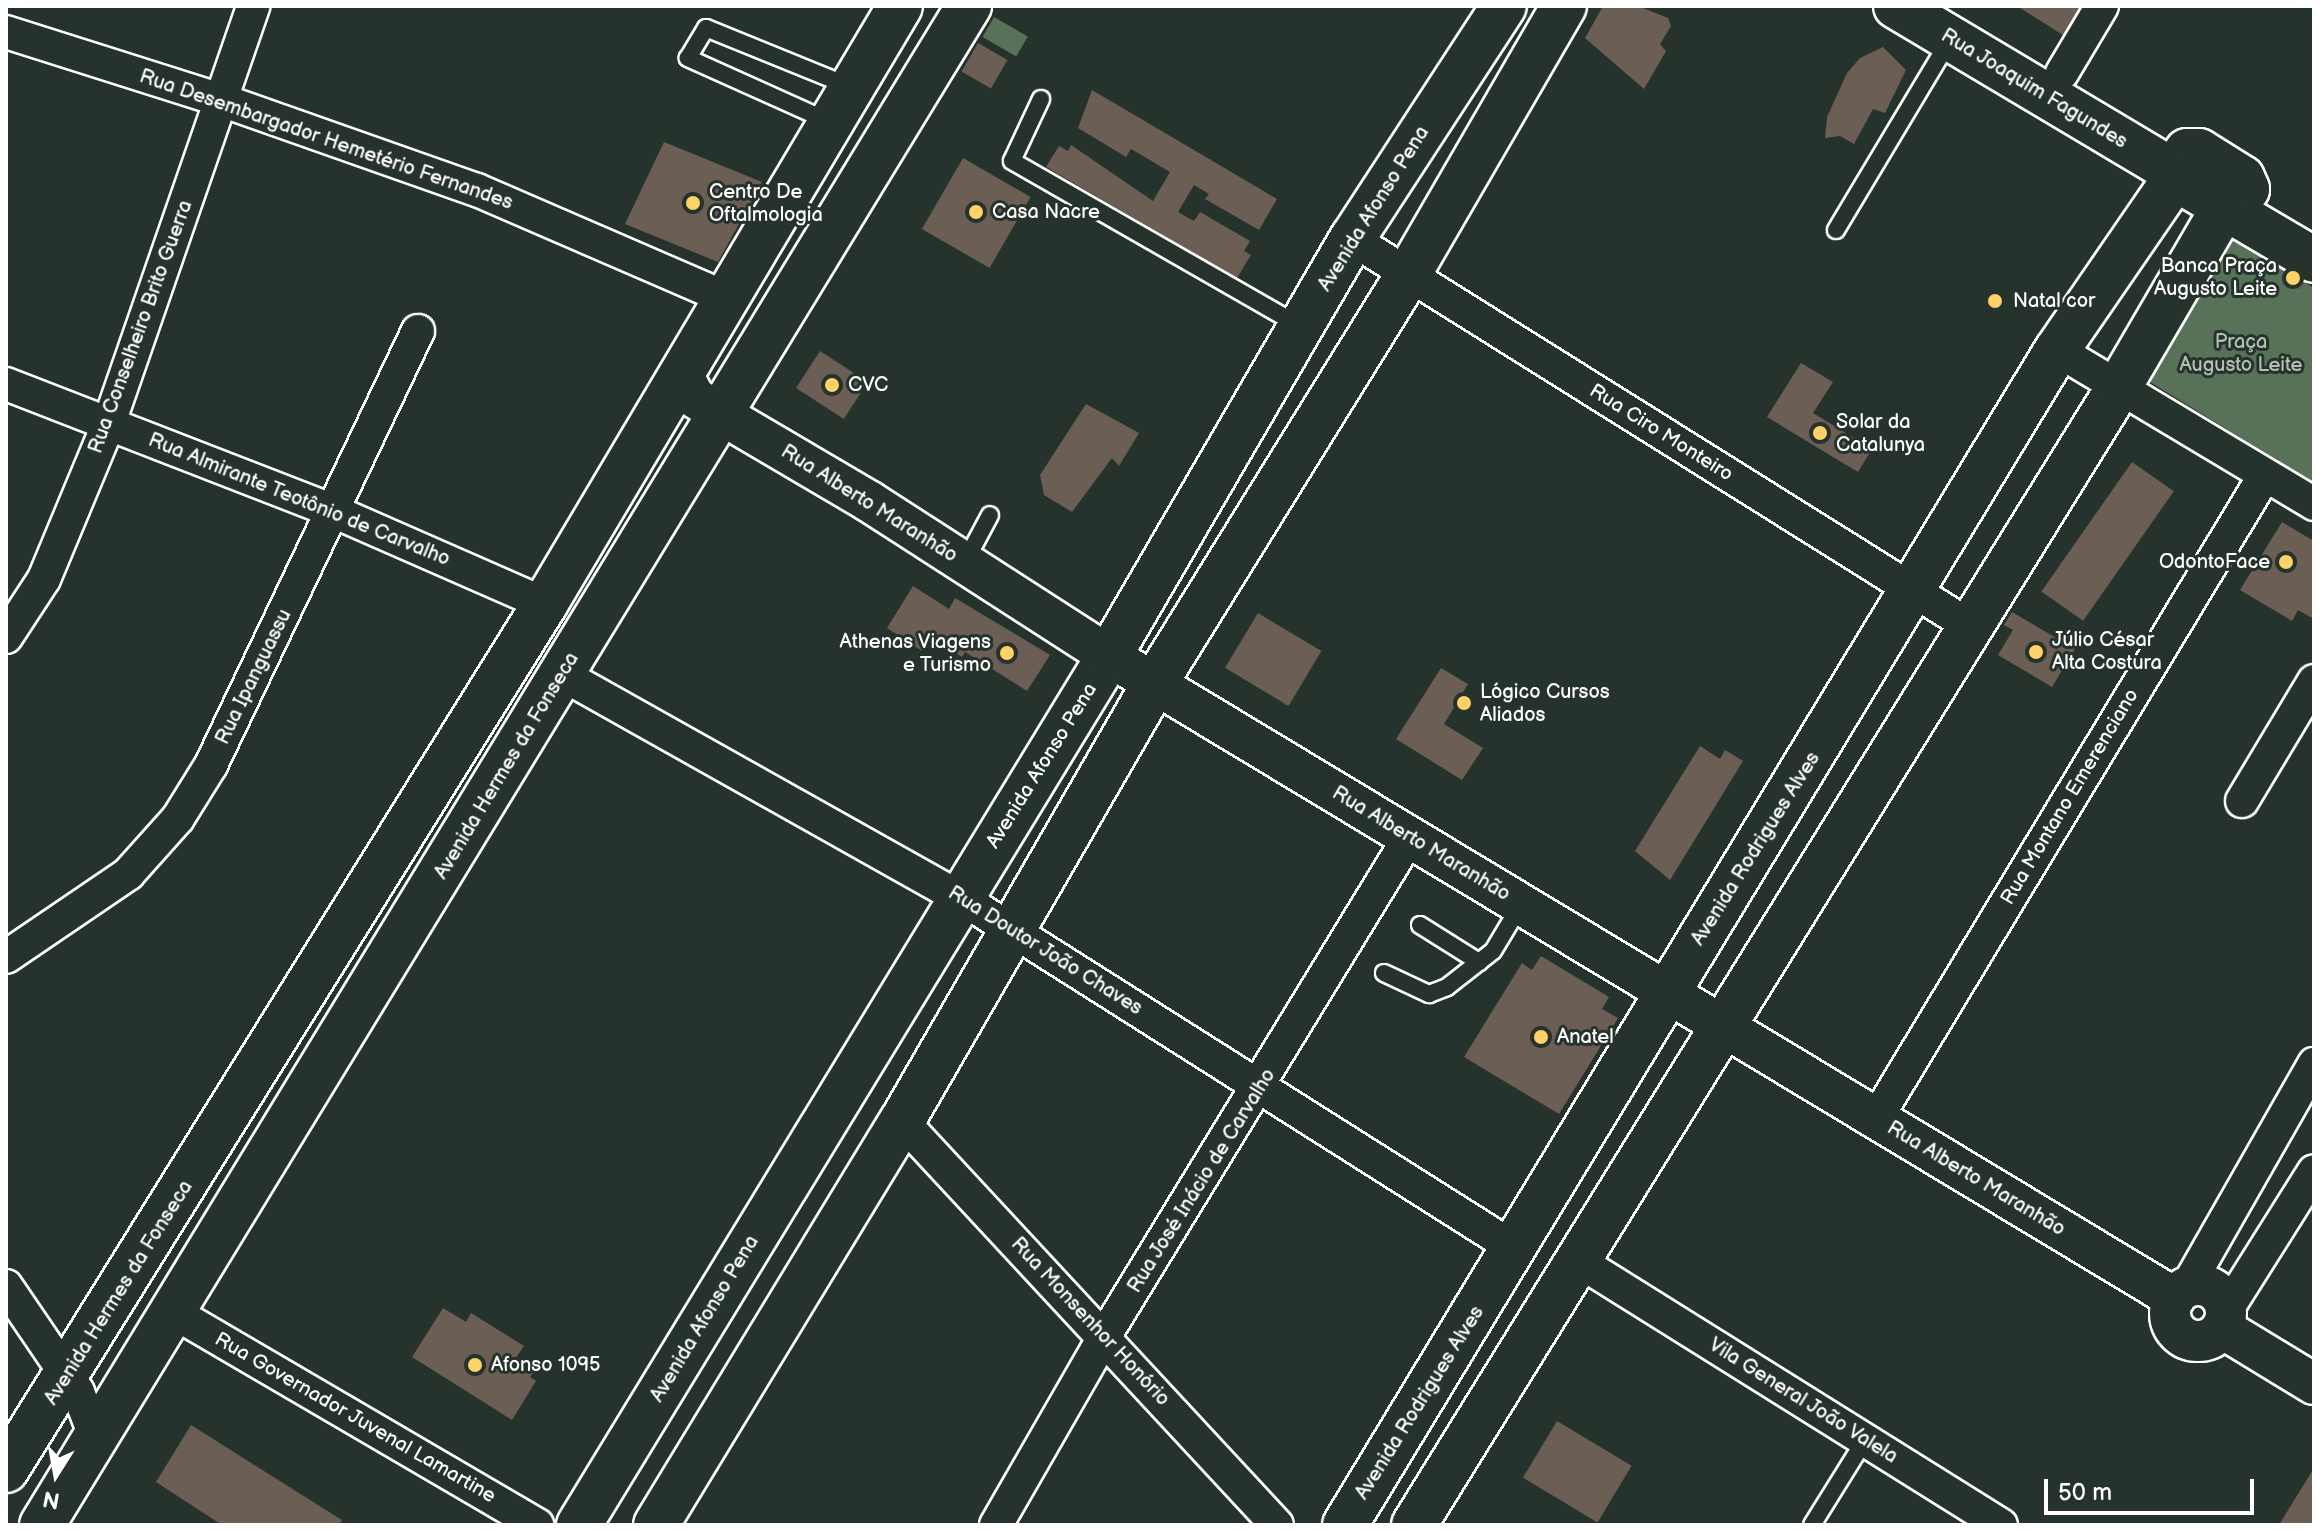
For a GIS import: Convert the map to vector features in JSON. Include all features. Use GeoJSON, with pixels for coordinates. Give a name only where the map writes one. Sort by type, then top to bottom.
{"type":"FeatureCollection","features":[{"type":"Feature","properties":{"kind":"main road","name":"Avenida Hermes da Fonseca"},"geometry":{"type":"LineString","coordinates":[[6,1470],[68,1377],[545,604],[729,299],[900,6]]}},
{"type":"Feature","properties":{"kind":"main road","name":"Avenida Hermes da Fonseca"},"geometry":{"type":"LineString","coordinates":[[42,1525],[969,6]]}},
{"type":"Feature","properties":{"kind":"main road","name":"Avenida Afonso Pena"},"geometry":{"type":"LineString","coordinates":[[579,1525],[1109,656],[1352,239],[1504,6]]}},
{"type":"Feature","properties":{"kind":"main road"},"geometry":{"type":"LineString","coordinates":[[656,1525],[902,1121],[1155,683],[1408,275],[1564,6]]}},
{"type":"Feature","properties":{"kind":"main road","name":"Rua Joaquim Fagundes"},"geometry":{"type":"LineString","coordinates":[[1896,6],[1952,23],[2062,73],[2178,167]]}},
{"type":"Feature","properties":{"kind":"main road","name":"Rua Joaquim Fagundes"},"geometry":{"type":"LineString","coordinates":[[1952,23],[2178,167]]}},
{"type":"Feature","properties":{"kind":"main road","name":"Rua Joaquim Fagundes"},"geometry":{"type":"LineString","coordinates":[[2178,167],[2199,151],[2234,200],[2314,260]]}},
{"type":"Feature","properties":{"kind":"main road","name":"Avenida Rodrigues Alves"},"geometry":{"type":"LineString","coordinates":[[1348,1523],[1669,991],[1915,593],[2057,350],[2178,167]]}},
{"type":"Feature","properties":{"kind":"main road"},"geometry":{"type":"LineString","coordinates":[[1414,1525],[1579,1277],[1626,1183],[2234,200]]}},
{"type":"Feature","properties":{"kind":"main road","name":"Rua Joaquim Fagundes"},"geometry":{"type":"LineString","coordinates":[[2234,200],[2314,224]]}},
{"type":"Feature","properties":{"kind":"main road"},"geometry":{"type":"LineString","coordinates":[[1569,1157],[1592,1150],[1611,1157],[1624,1167],[1626,1183]]}},
{"type":"Feature","properties":{"kind":"main road"},"geometry":{"type":"LineString","coordinates":[[1510,1256],[1520,1294],[1539,1298],[1579,1277]]}},
{"type":"Feature","properties":{"kind":"street","name":"Rua Conselheiro Brito Guerra"},"geometry":{"type":"LineString","coordinates":[[6,637],[44,579],[109,423],[253,6]]}},
{"type":"Feature","properties":{"kind":"street"},"geometry":{"type":"LineString","coordinates":[[2062,73],[2102,6]]}},
{"type":"Feature","properties":{"kind":"street","name":"Rua Desembargador Hemetério Fernandes"},"geometry":{"type":"LineString","coordinates":[[6,32],[221,100],[477,190],[729,299]]}},
{"type":"Feature","properties":{"kind":"street","name":"Rua Ciro Monteiro"},"geometry":{"type":"LineString","coordinates":[[1352,239],[1970,626]]}},
{"type":"Feature","properties":{"kind":"street","name":"Rua Ipanguassu"},"geometry":{"type":"LineString","coordinates":[[6,957],[128,874],[178,818],[211,765],[418,331]]}},
{"type":"Feature","properties":{"kind":"street"},"geometry":{"type":"LineString","coordinates":[[2057,350],[2314,504]]}},
{"type":"Feature","properties":{"kind":"street","name":"Rua Alberto Maranhão"},"geometry":{"type":"LineString","coordinates":[[682,374],[694,397],[965,563],[1109,656],[1669,991],[1876,1119],[2180,1292]]}},
{"type":"Feature","properties":{"kind":"street","name":"Rua Almirante Teotônio de Carvalho"},"geometry":{"type":"LineString","coordinates":[[6,384],[333,511],[545,604]]}},
{"type":"Feature","properties":{"kind":"street","name":"Rua Montano Emerenciano"},"geometry":{"type":"LineString","coordinates":[[1876,1119],[2265,475]]}},
{"type":"Feature","properties":{"kind":"street","name":"Rua Doutor João Chaves"},"geometry":{"type":"LineString","coordinates":[[563,675],[961,898],[1263,1085],[1510,1256]]}},
{"type":"Feature","properties":{"kind":"street"},"geometry":{"type":"LineString","coordinates":[[2242,801],[2314,681]]}},
{"type":"Feature","properties":{"kind":"street","name":"Rua José Inácio de Carvalho"},"geometry":{"type":"LineString","coordinates":[[996,1525],[1104,1337],[1263,1085],[1409,838]]}},
{"type":"Feature","properties":{"kind":"street"},"geometry":{"type":"LineString","coordinates":[[2314,1064],[2180,1292],[2170,1319],[2182,1337],[2204,1341],[2224,1320],[2314,1171]]}},
{"type":"Feature","properties":{"kind":"street","name":"Rua Monsenhor Honório"},"geometry":{"type":"LineString","coordinates":[[902,1121],[1277,1525]]}},
{"type":"Feature","properties":{"kind":"street","name":"Vila General João Valela"},"geometry":{"type":"LineString","coordinates":[[1579,1277],[1865,1440],[2001,1525]]}},
{"type":"Feature","properties":{"kind":"street"},"geometry":{"type":"LineString","coordinates":[[6,1286],[68,1377],[95,1436]]}},
{"type":"Feature","properties":{"kind":"street","name":"Rua Governador Juvenal Lamartine"},"geometry":{"type":"LineString","coordinates":[[173,1312],[537,1525]]}},
{"type":"Feature","properties":{"kind":"street"},"geometry":{"type":"LineString","coordinates":[[2224,1320],[2314,1384]]}},
{"type":"Feature","properties":{"kind":"lane"},"geometry":{"type":"LineString","coordinates":[[1836,230],[1952,23]]}},
{"type":"Feature","properties":{"kind":"lane"},"geometry":{"type":"LineString","coordinates":[[706,28],[843,106],[688,58],[706,28]]}},
{"type":"Feature","properties":{"kind":"lane"},"geometry":{"type":"LineString","coordinates":[[1041,99],[1012,161],[1301,327]]}},
{"type":"Feature","properties":{"kind":"lane"},"geometry":{"type":"LineString","coordinates":[[965,563],[990,515]]}},
{"type":"Feature","properties":{"kind":"lane"},"geometry":{"type":"LineString","coordinates":[[1384,973],[1429,994],[1447,987],[1493,951],[1521,904]]}},
{"type":"Feature","properties":{"kind":"lane"},"geometry":{"type":"LineString","coordinates":[[1420,925],[1479,962]]}},
{"type":"Feature","properties":{"kind":"lane"},"geometry":{"type":"LineString","coordinates":[[1812,1525],[1865,1440]]}},
{"type":"Feature","properties":{"kind":"green space"},"geometry":{"type":"Polygon","coordinates":[[[994,17],[1028,36],[1016,56],[982,37],[994,17]]]}},
{"type":"Feature","properties":{"kind":"green space","name":"Praça Augusto Leite"},"geometry":{"type":"Polygon","coordinates":[[[2230,237],[2314,288],[2314,483],[2142,377],[2230,237]]]}},
{"type":"Feature","properties":{"kind":"building"},"geometry":{"type":"Polygon","coordinates":[[[1603,6],[1638,6],[1668,18],[1671,26],[1660,44],[1666,51],[1644,89],[1585,38],[1603,6]]]}},
{"type":"Feature","properties":{"kind":"building"},"geometry":{"type":"Polygon","coordinates":[[[2017,6],[2083,6],[2066,37],[2017,6]]]}},
{"type":"Feature","properties":{"kind":"building"},"geometry":{"type":"Polygon","coordinates":[[[978,43],[1007,60],[991,89],[962,72],[978,43]]]}},
{"type":"Feature","properties":{"kind":"building"},"geometry":{"type":"Polygon","coordinates":[[[1883,47],[1906,70],[1885,113],[1873,109],[1854,144],[1840,136],[1825,138],[1827,117],[1847,73],[1860,58],[1883,47]]]}},
{"type":"Feature","properties":{"kind":"building"},"geometry":{"type":"Polygon","coordinates":[[[1092,90],[1277,199],[1259,230],[1205,199],[1209,194],[1194,185],[1178,212],[1194,221],[1200,212],[1250,241],[1244,251],[1251,255],[1237,278],[1046,167],[1059,146],[1068,151],[1071,145],[1153,201],[1170,172],[1131,149],[1126,157],[1078,128],[1092,90]]]}},
{"type":"Feature","properties":{"kind":"building","name":"Centro De Oftalmologia"},"geometry":{"type":"Polygon","coordinates":[[[664,142],[762,182],[718,262],[625,224],[664,142]]]}},
{"type":"Feature","properties":{"kind":"building","name":"Casa Nacre"},"geometry":{"type":"Polygon","coordinates":[[[963,158],[1031,197],[990,268],[922,229],[963,158]]]}},
{"type":"Feature","properties":{"kind":"building","name":"Banca Praça Augusto Leite"},"geometry":{"type":"Polygon","coordinates":[[[2290,274],[2305,282],[2301,290],[2286,282],[2290,274]]]}},
{"type":"Feature","properties":{"kind":"building","name":"CVC"},"geometry":{"type":"Polygon","coordinates":[[[820,351],[868,382],[844,419],[796,388],[820,351]]]}},
{"type":"Feature","properties":{"kind":"building","name":"Solar da Catalunya"},"geometry":{"type":"Polygon","coordinates":[[[1801,363],[1833,382],[1813,413],[1872,449],[1858,472],[1767,417],[1801,363]]]}},
{"type":"Feature","properties":{"kind":"building"},"geometry":{"type":"Polygon","coordinates":[[[1086,404],[1139,433],[1119,466],[1112,458],[1072,512],[1044,495],[1040,475],[1086,404]]]}},
{"type":"Feature","properties":{"kind":"building"},"geometry":{"type":"Polygon","coordinates":[[[2132,462],[2174,491],[2083,621],[2041,591],[2132,462]]]}},
{"type":"Feature","properties":{"kind":"building","name":"OdontoFace"},"geometry":{"type":"Polygon","coordinates":[[[2282,522],[2314,541],[2314,619],[2298,610],[2292,621],[2240,590],[2282,522]]]}},
{"type":"Feature","properties":{"kind":"building"},"geometry":{"type":"Polygon","coordinates":[[[913,586],[949,609],[955,598],[1050,655],[1027,691],[965,652],[962,657],[931,637],[922,651],[887,628],[913,586]]]}},
{"type":"Feature","properties":{"kind":"building","name":"Júlio César Alta Costura"},"geometry":{"type":"Polygon","coordinates":[[[2012,612],[2075,649],[2052,687],[1998,655],[2013,630],[2004,625],[2012,612]]]}},
{"type":"Feature","properties":{"kind":"building"},"geometry":{"type":"Polygon","coordinates":[[[1258,613],[1321,651],[1288,706],[1225,668],[1258,613]]]}},
{"type":"Feature","properties":{"kind":"building"},"geometry":{"type":"Polygon","coordinates":[[[1441,668],[1468,684],[1444,724],[1483,748],[1462,780],[1396,739],[1441,668]]]}},
{"type":"Feature","properties":{"kind":"building"},"geometry":{"type":"Polygon","coordinates":[[[1700,746],[1720,759],[1725,750],[1743,761],[1670,880],[1635,851],[1700,746]]]}},
{"type":"Feature","properties":{"kind":"building","name":"Anatel"},"geometry":{"type":"Polygon","coordinates":[[[1541,956],[1609,997],[1602,1009],[1618,1018],[1559,1114],[1464,1057],[1522,963],[1532,970],[1541,956]]]}},
{"type":"Feature","properties":{"kind":"building","name":"Afonso 1095"},"geometry":{"type":"Polygon","coordinates":[[[443,1308],[466,1322],[471,1313],[524,1346],[515,1359],[534,1371],[530,1377],[536,1381],[512,1420],[412,1357],[443,1308]]]}},
{"type":"Feature","properties":{"kind":"building"},"geometry":{"type":"Polygon","coordinates":[[[1557,1421],[1632,1466],[1598,1522],[1523,1478],[1557,1421]]]}},
{"type":"Feature","properties":{"kind":"building"},"geometry":{"type":"Polygon","coordinates":[[[191,1425],[342,1520],[339,1525],[222,1525],[156,1482],[191,1425]]]}},
{"type":"Feature","properties":{"kind":"building"},"geometry":{"type":"Polygon","coordinates":[[[2314,1468],[2314,1525],[2279,1525],[2314,1468]]]}},
{"type":"Feature","properties":{"kind":"place","name":"Centro De Oftalmologia"},"geometry":{"type":"Point","coordinates":[693,203]}},
{"type":"Feature","properties":{"kind":"place","name":"Casa Nacre"},"geometry":{"type":"Point","coordinates":[976,212]}},
{"type":"Feature","properties":{"kind":"place","name":"Banca Praça Augusto Leite"},"geometry":{"type":"Point","coordinates":[2293,278]}},
{"type":"Feature","properties":{"kind":"place","name":"Natal cor"},"geometry":{"type":"Point","coordinates":[1995,301]}},
{"type":"Feature","properties":{"kind":"place","name":"CVC"},"geometry":{"type":"Point","coordinates":[832,385]}},
{"type":"Feature","properties":{"kind":"place","name":"Solar da Catalunya"},"geometry":{"type":"Point","coordinates":[1820,433]}},
{"type":"Feature","properties":{"kind":"place","name":"OdontoFace"},"geometry":{"type":"Point","coordinates":[2286,562]}},
{"type":"Feature","properties":{"kind":"place","name":"Júlio César Alta Costura"},"geometry":{"type":"Point","coordinates":[2036,652]}},
{"type":"Feature","properties":{"kind":"place","name":"Athenas Viagens e Turismo"},"geometry":{"type":"Point","coordinates":[1007,653]}},
{"type":"Feature","properties":{"kind":"place","name":"Lógico Cursos Aliados"},"geometry":{"type":"Point","coordinates":[1464,703]}},
{"type":"Feature","properties":{"kind":"place","name":"Anatel"},"geometry":{"type":"Point","coordinates":[1541,1037]}},
{"type":"Feature","properties":{"kind":"place","name":"Afonso 1095"},"geometry":{"type":"Point","coordinates":[475,1365]}}]}
